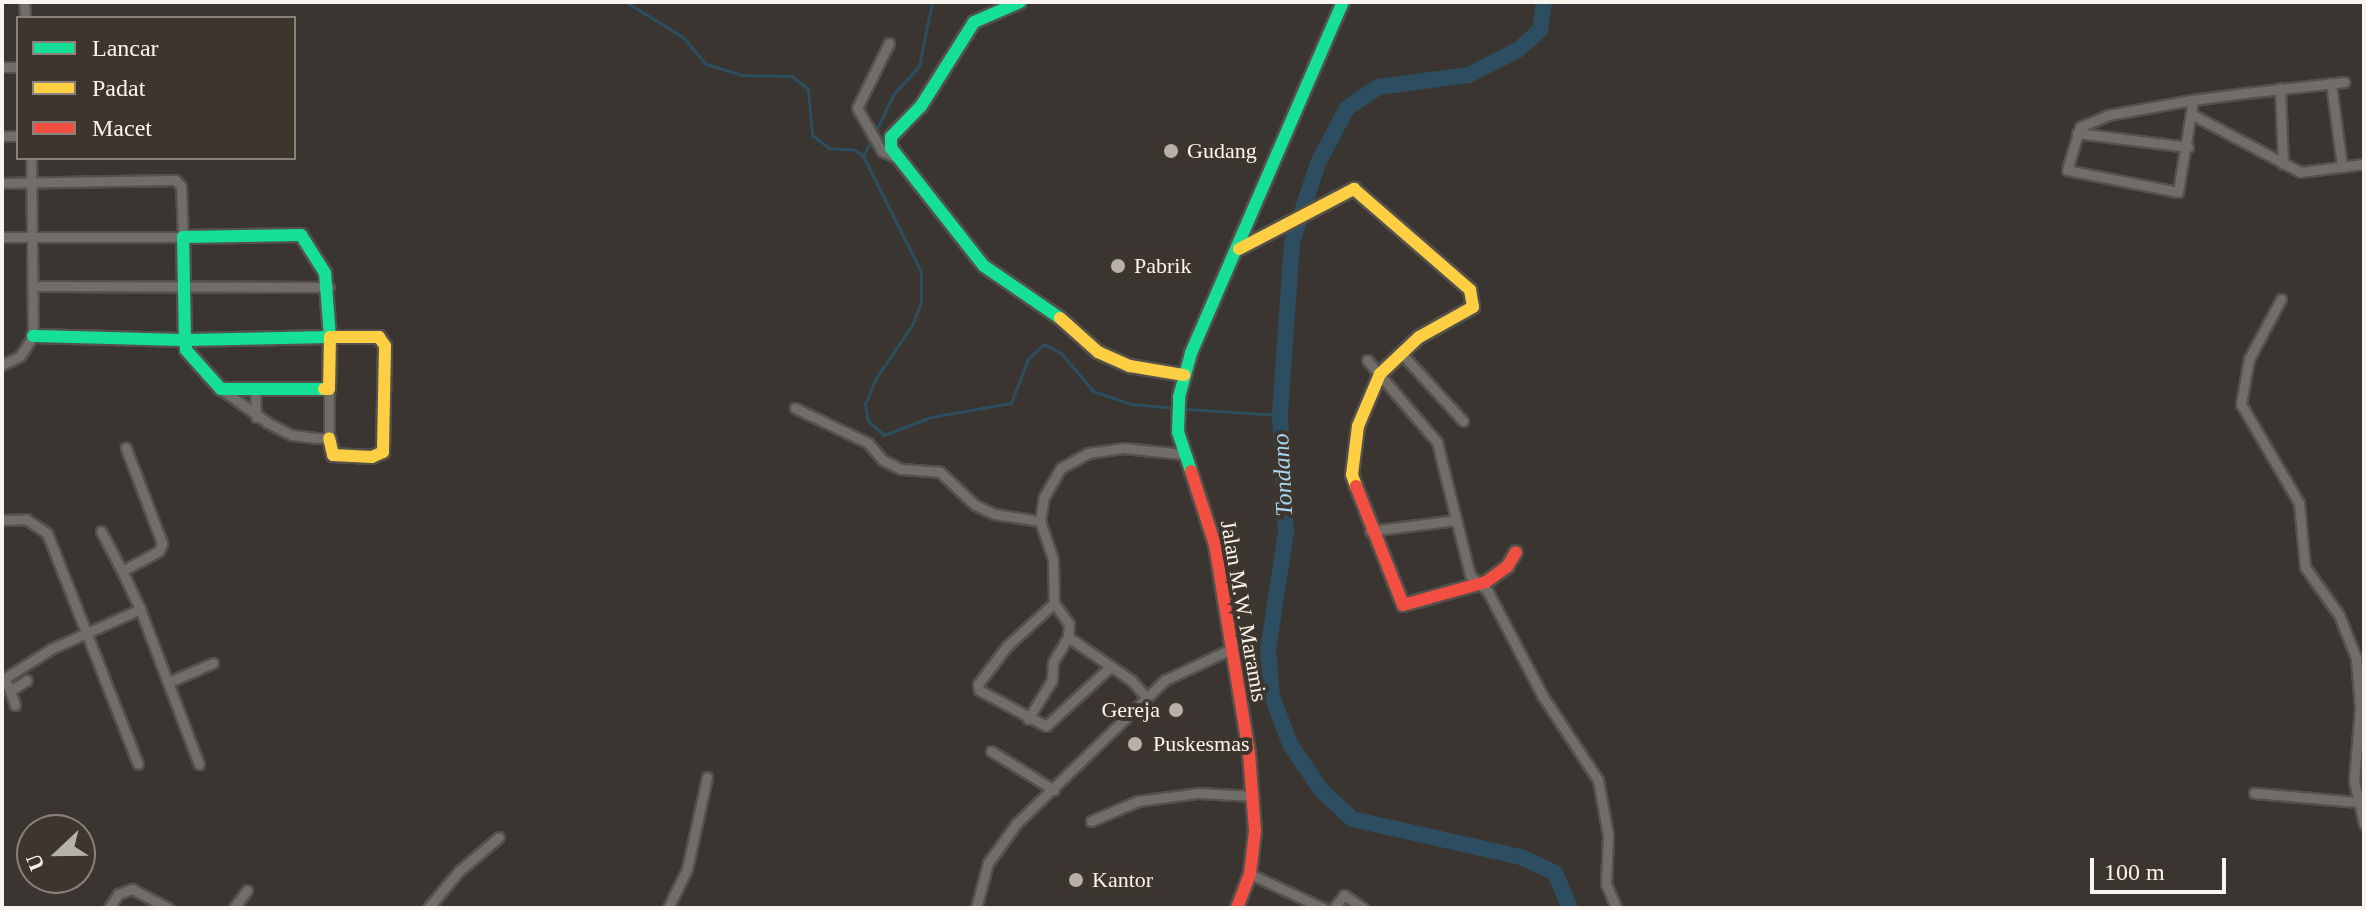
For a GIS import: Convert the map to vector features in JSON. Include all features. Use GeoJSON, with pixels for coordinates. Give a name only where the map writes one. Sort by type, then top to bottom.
{"type":"FeatureCollection","features":[{"type":"Feature","properties":{"kind":"main road"},"geometry":{"type":"LineString","coordinates":[[1020,2],[974,22],[965,31],[932,89],[891,137],[900,159],[984,266],[1053,312],[1098,352],[1130,366],[1184,375],[1343,2]]}},
{"type":"Feature","properties":{"kind":"main road"},"geometry":{"type":"LineString","coordinates":[[1239,249],[1354,189],[1386,214],[1476,300],[1401,353],[1380,374],[1358,426],[1352,463],[1370,531],[1403,605],[1478,585],[1507,567],[1516,552]]}},
{"type":"Feature","properties":{"kind":"main road"},"geometry":{"type":"LineString","coordinates":[[301,235],[329,287],[329,389],[221,389],[186,350],[183,237],[301,235]]}},
{"type":"Feature","properties":{"kind":"main road"},"geometry":{"type":"LineString","coordinates":[[33,336],[185,340],[330,337],[382,340],[383,452],[372,457],[333,455],[329,438]]}},
{"type":"Feature","properties":{"kind":"main road","name":"Jalan M.W. Maramis"},"geometry":{"type":"LineString","coordinates":[[1184,375],[1177,419],[1184,454],[1212,531],[1253,796],[1250,874],[1237,908]]}},
{"type":"Feature","properties":{"kind":"street"},"geometry":{"type":"LineString","coordinates":[[889,43],[857,108],[882,151],[900,159]]}},
{"type":"Feature","properties":{"kind":"street"},"geometry":{"type":"LineString","coordinates":[[2193,100],[2188,147],[2178,192],[2067,170],[2082,125],[2108,115],[2193,100],[2344,82]]}},
{"type":"Feature","properties":{"kind":"street"},"geometry":{"type":"LineString","coordinates":[[2331,83],[2342,167]]}},
{"type":"Feature","properties":{"kind":"street"},"geometry":{"type":"LineString","coordinates":[[2280,88],[2283,164]]}},
{"type":"Feature","properties":{"kind":"street"},"geometry":{"type":"LineString","coordinates":[[2193,115],[2305,173],[2364,164]]}},
{"type":"Feature","properties":{"kind":"street"},"geometry":{"type":"LineString","coordinates":[[2077,133],[2188,147]]}},
{"type":"Feature","properties":{"kind":"street"},"geometry":{"type":"LineString","coordinates":[[2,365],[20,356],[33,336],[31,160]]}},
{"type":"Feature","properties":{"kind":"street"},"geometry":{"type":"LineString","coordinates":[[2,183],[175,180],[181,186],[183,237],[2,237]]}},
{"type":"Feature","properties":{"kind":"street"},"geometry":{"type":"LineString","coordinates":[[33,286],[329,287]]}},
{"type":"Feature","properties":{"kind":"street"},"geometry":{"type":"LineString","coordinates":[[2281,299],[2249,359],[2241,404],[2299,503],[2305,567],[2339,615],[2356,658],[2360,708],[2353,758],[2364,824]]}},
{"type":"Feature","properties":{"kind":"street"},"geometry":{"type":"LineString","coordinates":[[1401,353],[1463,421]]}},
{"type":"Feature","properties":{"kind":"street"},"geometry":{"type":"LineString","coordinates":[[1367,360],[1437,442],[1470,575],[1488,592],[1542,695],[1598,780],[1608,835],[1606,884],[1616,908]]}},
{"type":"Feature","properties":{"kind":"street"},"geometry":{"type":"LineString","coordinates":[[255,388],[256,417]]}},
{"type":"Feature","properties":{"kind":"street"},"geometry":{"type":"LineString","coordinates":[[221,389],[256,417],[292,435],[329,438],[329,389]]}},
{"type":"Feature","properties":{"kind":"street"},"geometry":{"type":"LineString","coordinates":[[795,408],[868,443],[883,460],[901,469],[940,472],[975,505],[994,514],[1040,521]]}},
{"type":"Feature","properties":{"kind":"street"},"geometry":{"type":"LineString","coordinates":[[122,571],[159,551],[162,543],[126,448]]}},
{"type":"Feature","properties":{"kind":"street"},"geometry":{"type":"LineString","coordinates":[[1028,719],[1052,680],[1053,662],[1068,637],[1069,624],[1054,603],[1053,559],[1040,521],[1050,483],[1070,459],[1123,448],[1184,454]]}},
{"type":"Feature","properties":{"kind":"street"},"geometry":{"type":"LineString","coordinates":[[2,520],[26,519],[47,533],[138,764]]}},
{"type":"Feature","properties":{"kind":"street"},"geometry":{"type":"LineString","coordinates":[[1370,531],[1456,520]]}},
{"type":"Feature","properties":{"kind":"street"},"geometry":{"type":"LineString","coordinates":[[101,531],[140,609],[199,764]]}},
{"type":"Feature","properties":{"kind":"street"},"geometry":{"type":"LineString","coordinates":[[1054,603],[1007,646],[978,684],[1028,719],[1046,726],[1111,666]]}},
{"type":"Feature","properties":{"kind":"street"},"geometry":{"type":"LineString","coordinates":[[15,705],[3,679],[86,633],[140,609]]}},
{"type":"Feature","properties":{"kind":"street"},"geometry":{"type":"LineString","coordinates":[[1068,637],[1111,666],[1146,697]]}},
{"type":"Feature","properties":{"kind":"street"},"geometry":{"type":"LineString","coordinates":[[976,908],[995,849],[1165,680],[1229,650]]}},
{"type":"Feature","properties":{"kind":"street"},"geometry":{"type":"LineString","coordinates":[[169,682],[213,663]]}},
{"type":"Feature","properties":{"kind":"street"},"geometry":{"type":"LineString","coordinates":[[10,691],[27,680]]}},
{"type":"Feature","properties":{"kind":"street"},"geometry":{"type":"LineString","coordinates":[[991,751],[1054,790]]}},
{"type":"Feature","properties":{"kind":"street"},"geometry":{"type":"LineString","coordinates":[[668,908],[687,869],[707,777]]}},
{"type":"Feature","properties":{"kind":"street"},"geometry":{"type":"LineString","coordinates":[[1091,821],[1138,801],[1199,793],[1253,796]]}},
{"type":"Feature","properties":{"kind":"street"},"geometry":{"type":"LineString","coordinates":[[2254,793],[2358,799]]}},
{"type":"Feature","properties":{"kind":"street"},"geometry":{"type":"LineString","coordinates":[[428,908],[459,871],[499,837]]}},
{"type":"Feature","properties":{"kind":"street"},"geometry":{"type":"LineString","coordinates":[[1250,874],[1323,908]]}},
{"type":"Feature","properties":{"kind":"street"},"geometry":{"type":"LineString","coordinates":[[109,908],[118,894],[132,889],[168,908]]}},
{"type":"Feature","properties":{"kind":"street"},"geometry":{"type":"LineString","coordinates":[[234,908],[247,890]]}},
{"type":"Feature","properties":{"kind":"street"},"geometry":{"type":"LineString","coordinates":[[1334,908],[1344,895],[1363,908]]}},
{"type":"Feature","properties":{"kind":"waterway"},"geometry":{"type":"LineString","coordinates":[[626,2],[683,37],[706,64],[743,75],[792,76],[808,89],[812,135],[829,148],[855,150],[863,156],[921,272],[921,302],[912,325],[876,378],[865,404],[868,421],[884,435],[931,417],[1011,403],[1028,359],[1044,344],[1061,353],[1093,391],[1130,404],[1175,408]]}},
{"type":"Feature","properties":{"kind":"waterway"},"geometry":{"type":"LineString","coordinates":[[875,133],[893,95],[919,66],[932,2]]}},
{"type":"Feature","properties":{"kind":"waterway","name":"Tondano"},"geometry":{"type":"LineString","coordinates":[[1544,2],[1540,30],[1518,50],[1469,75],[1378,87],[1347,108],[1318,163],[1292,242],[1280,415],[1286,532],[1268,649],[1272,696],[1290,744],[1322,791],[1352,819],[1521,857],[1555,873],[1570,908]]}},
{"type":"Feature","properties":{"kind":"waterway"},"geometry":{"type":"LineString","coordinates":[[864,155],[871,140]]}},
{"type":"Feature","properties":{"kind":"waterway"},"geometry":{"type":"LineString","coordinates":[[1186,409],[1280,415]]}},
{"type":"Feature","properties":{"kind":"traffic: fast"},"geometry":{"type":"LineString","coordinates":[[1020,2],[974,22],[921,106],[891,137],[891,148],[984,266],[1060,318]]}},
{"type":"Feature","properties":{"kind":"traffic: fast"},"geometry":{"type":"LineString","coordinates":[[1191,471],[1178,432],[1179,397],[1191,353],[1343,2]]}},
{"type":"Feature","properties":{"kind":"traffic: fast"},"geometry":{"type":"LineString","coordinates":[[33,336],[185,340],[183,237],[301,235],[325,273],[330,337],[185,340],[186,350],[221,389],[324,389]]}},
{"type":"Feature","properties":{"kind":"traffic: slow"},"geometry":{"type":"LineString","coordinates":[[1239,249],[1354,189],[1470,290],[1473,307],[1419,337],[1380,374],[1358,426],[1352,475],[1356,486]]}},
{"type":"Feature","properties":{"kind":"traffic: slow"},"geometry":{"type":"LineString","coordinates":[[1060,318],[1098,352],[1130,366],[1184,375]]}},
{"type":"Feature","properties":{"kind":"traffic: slow"},"geometry":{"type":"LineString","coordinates":[[324,389],[329,389],[330,337],[379,337],[385,346],[383,452],[372,457],[333,455],[329,438]]}},
{"type":"Feature","properties":{"kind":"traffic: jam"},"geometry":{"type":"LineString","coordinates":[[1191,471],[1215,545],[1249,753],[1255,831],[1250,874],[1237,908]]}},
{"type":"Feature","properties":{"kind":"traffic: jam"},"geometry":{"type":"LineString","coordinates":[[1356,486],[1403,605],[1486,582],[1507,567],[1516,552]]}},
{"type":"Feature","properties":{"kind":"place","name":"Gudang"},"geometry":{"type":"Point","coordinates":[1171,151]}},
{"type":"Feature","properties":{"kind":"place","name":"Pabrik"},"geometry":{"type":"Point","coordinates":[1118,266]}},
{"type":"Feature","properties":{"kind":"place","name":"Gereja"},"geometry":{"type":"Point","coordinates":[1176,710]}},
{"type":"Feature","properties":{"kind":"place","name":"Puskesmas"},"geometry":{"type":"Point","coordinates":[1135,744]}},
{"type":"Feature","properties":{"kind":"place","name":"Kantor"},"geometry":{"type":"Point","coordinates":[1076,880]}}]}
